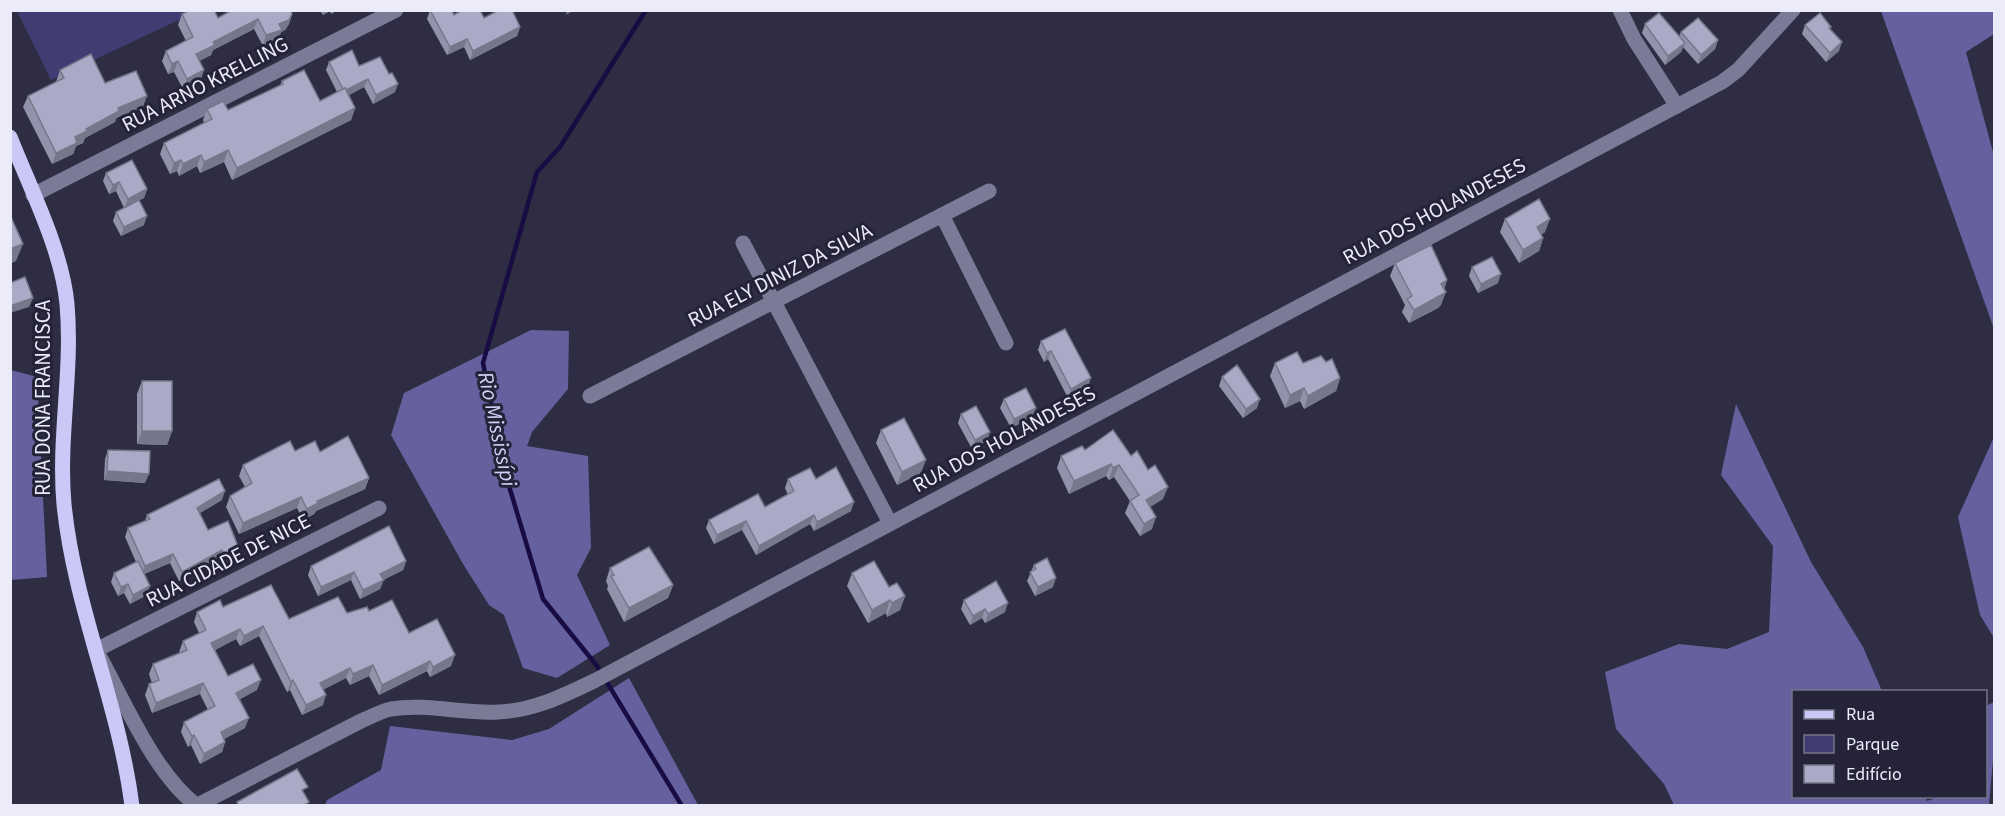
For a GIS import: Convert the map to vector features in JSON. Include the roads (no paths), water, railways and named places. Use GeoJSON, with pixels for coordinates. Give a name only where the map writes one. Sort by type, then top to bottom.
{"type":"FeatureCollection","features":[{"type":"Feature","properties":{"kind":"main road","name":"RUA DONA FRANCISCA"},"geometry":{"type":"LineString","coordinates":[[10,137],[61,273],[69,330],[63,459],[64,504],[79,583],[123,751],[132,806]]}},
{"type":"Feature","properties":{"kind":"street","name":"RUA ARNO KRELLING"},"geometry":{"type":"LineString","coordinates":[[33,195],[396,10]]}},
{"type":"Feature","properties":{"kind":"street"},"geometry":{"type":"LineString","coordinates":[[1620,10],[1639,47],[1677,106]]}},
{"type":"Feature","properties":{"kind":"street","name":"RUA DOS HOLANDESES"},"geometry":{"type":"LineString","coordinates":[[96,650],[157,759],[172,782],[196,805],[361,721],[389,710],[409,707],[498,712],[544,704],[594,681],[1677,106],[1738,70],[1793,10]]}},
{"type":"Feature","properties":{"kind":"street","name":"RUA ELY DINIZ DA SILVA"},"geometry":{"type":"LineString","coordinates":[[590,396],[989,191]]}},
{"type":"Feature","properties":{"kind":"street"},"geometry":{"type":"LineString","coordinates":[[942,215],[1006,343]]}},
{"type":"Feature","properties":{"kind":"street"},"geometry":{"type":"LineString","coordinates":[[743,243],[890,523]]}},
{"type":"Feature","properties":{"kind":"street","name":"RUA CIDADE DE NICE"},"geometry":{"type":"LineString","coordinates":[[96,650],[379,508]]}},
{"type":"Feature","properties":{"kind":"waterway","name":"Rio Mississípi"},"geometry":{"type":"LineString","coordinates":[[646,10],[560,147],[537,172],[483,363],[506,476],[543,599],[597,666],[682,806]]}}]}
